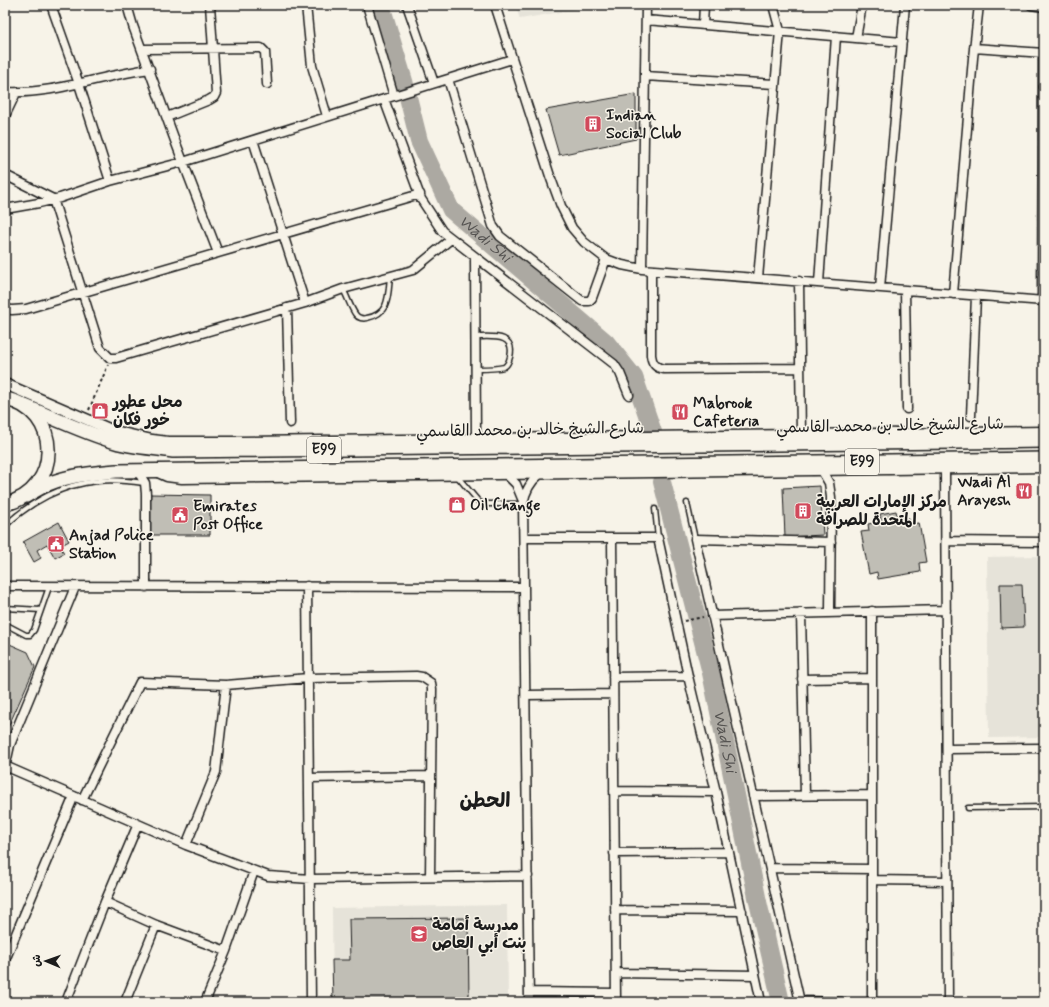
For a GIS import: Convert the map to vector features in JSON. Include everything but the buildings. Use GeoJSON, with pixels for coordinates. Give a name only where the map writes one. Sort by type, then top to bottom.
{"type":"FeatureCollection","features":[{"type":"Feature","properties":{"kind":"highway","name":"شارع الشيخ خالد بن محمد القاسمي"},"geometry":{"type":"LineString","coordinates":[[5,399],[17,402],[94,435],[121,438],[147,448],[174,451],[239,446],[533,443],[681,446],[996,437],[1044,441]]}},
{"type":"Feature","properties":{"kind":"highway"},"geometry":{"type":"LineString","coordinates":[[5,504],[26,496],[37,486],[45,473],[49,458],[48,443],[44,429],[36,416],[25,406]]}},
{"type":"Feature","properties":{"kind":"highway"},"geometry":{"type":"LineString","coordinates":[[973,463],[1000,453],[1044,452]]}},
{"type":"Feature","properties":{"kind":"highway","name":"E99"},"geometry":{"type":"LineString","coordinates":[[26,496],[48,484],[71,477],[94,473],[138,470],[370,472],[609,469],[630,465],[681,464],[973,463],[1044,459]]}},
{"type":"Feature","properties":{"kind":"street"},"geometry":{"type":"LineString","coordinates":[[51,5],[79,84],[110,181]]}},
{"type":"Feature","properties":{"kind":"street"},"geometry":{"type":"LineString","coordinates":[[127,5],[183,162],[218,253]]}},
{"type":"Feature","properties":{"kind":"street"},"geometry":{"type":"LineString","coordinates":[[167,117],[214,97],[217,88],[210,5]]}},
{"type":"Feature","properties":{"kind":"street"},"geometry":{"type":"LineString","coordinates":[[306,5],[312,66],[328,116]]}},
{"type":"Feature","properties":{"kind":"street"},"geometry":{"type":"LineString","coordinates":[[367,5],[394,96]]}},
{"type":"Feature","properties":{"kind":"street"},"geometry":{"type":"LineString","coordinates":[[407,5],[434,83]]}},
{"type":"Feature","properties":{"kind":"street"},"geometry":{"type":"LineString","coordinates":[[495,5],[561,206],[572,228],[584,242],[606,259],[622,265],[646,269],[1043,301],[1043,53],[974,48]]}},
{"type":"Feature","properties":{"kind":"street"},"geometry":{"type":"LineString","coordinates":[[646,5],[646,269],[652,361],[655,366],[660,369],[800,368]]}},
{"type":"Feature","properties":{"kind":"street"},"geometry":{"type":"LineString","coordinates":[[703,25],[704,5]]}},
{"type":"Feature","properties":{"kind":"street"},"geometry":{"type":"LineString","coordinates":[[758,278],[780,31],[773,5]]}},
{"type":"Feature","properties":{"kind":"street"},"geometry":{"type":"LineString","coordinates":[[856,38],[862,5]]}},
{"type":"Feature","properties":{"kind":"street"},"geometry":{"type":"LineString","coordinates":[[880,288],[905,5]]}},
{"type":"Feature","properties":{"kind":"street"},"geometry":{"type":"LineString","coordinates":[[953,294],[979,5]]}},
{"type":"Feature","properties":{"kind":"street"},"geometry":{"type":"LineString","coordinates":[[1031,5],[1044,7]]}},
{"type":"Feature","properties":{"kind":"street"},"geometry":{"type":"LineString","coordinates":[[646,20],[902,42]]}},
{"type":"Feature","properties":{"kind":"street"},"geometry":{"type":"LineString","coordinates":[[819,283],[836,36]]}},
{"type":"Feature","properties":{"kind":"street"},"geometry":{"type":"LineString","coordinates":[[142,49],[263,49],[265,52],[267,84]]}},
{"type":"Feature","properties":{"kind":"street"},"geometry":{"type":"LineString","coordinates":[[5,209],[53,199],[110,181],[183,162],[512,59]]}},
{"type":"Feature","properties":{"kind":"street"},"geometry":{"type":"LineString","coordinates":[[5,92],[39,91],[150,69]]}},
{"type":"Feature","properties":{"kind":"street"},"geometry":{"type":"LineString","coordinates":[[645,76],[775,84]]}},
{"type":"Feature","properties":{"kind":"street"},"geometry":{"type":"LineString","coordinates":[[448,79],[493,226],[500,236],[582,301],[588,301],[592,298],[606,259]]}},
{"type":"Feature","properties":{"kind":"street"},"geometry":{"type":"LineString","coordinates":[[5,116],[16,92]]}},
{"type":"Feature","properties":{"kind":"street"},"geometry":{"type":"LineString","coordinates":[[384,99],[420,194],[442,231],[614,364],[620,373],[630,395]]}},
{"type":"Feature","properties":{"kind":"street"},"geometry":{"type":"LineString","coordinates":[[253,140],[305,303]]}},
{"type":"Feature","properties":{"kind":"street"},"geometry":{"type":"LineString","coordinates":[[5,175],[53,199],[100,348],[110,358],[116,358],[305,303],[343,289],[413,270],[451,239]]}},
{"type":"Feature","properties":{"kind":"street"},"geometry":{"type":"LineString","coordinates":[[5,309],[26,309],[420,194]]}},
{"type":"Feature","properties":{"kind":"street"},"geometry":{"type":"LineString","coordinates":[[476,258],[476,439]]}},
{"type":"Feature","properties":{"kind":"street"},"geometry":{"type":"LineString","coordinates":[[799,282],[801,435]]}},
{"type":"Feature","properties":{"kind":"street"},"geometry":{"type":"LineString","coordinates":[[905,290],[907,409]]}},
{"type":"Feature","properties":{"kind":"street"},"geometry":{"type":"LineString","coordinates":[[971,416],[976,296]]}},
{"type":"Feature","properties":{"kind":"street"},"geometry":{"type":"LineString","coordinates":[[287,308],[290,423]]}},
{"type":"Feature","properties":{"kind":"street"},"geometry":{"type":"LineString","coordinates":[[5,384],[85,419],[121,438]]}},
{"type":"Feature","properties":{"kind":"street"},"geometry":{"type":"LineString","coordinates":[[239,446],[476,439],[533,443],[801,435],[996,437],[1044,432]]}},
{"type":"Feature","properties":{"kind":"street"},"geometry":{"type":"LineString","coordinates":[[370,472],[456,476],[540,474],[609,469],[822,471],[945,469],[973,463],[1044,467]]}},
{"type":"Feature","properties":{"kind":"street"},"geometry":{"type":"LineString","coordinates":[[945,469],[948,1002]]}},
{"type":"Feature","properties":{"kind":"street"},"geometry":{"type":"LineString","coordinates":[[138,470],[144,483],[146,494],[146,586]]}},
{"type":"Feature","properties":{"kind":"street"},"geometry":{"type":"LineString","coordinates":[[822,471],[826,476],[831,490],[830,612]]}},
{"type":"Feature","properties":{"kind":"street"},"geometry":{"type":"LineString","coordinates":[[523,504],[527,490],[540,474]]}},
{"type":"Feature","properties":{"kind":"street"},"geometry":{"type":"LineString","coordinates":[[507,475],[516,484],[522,497],[523,504],[529,1002]]}},
{"type":"Feature","properties":{"kind":"street"},"geometry":{"type":"LineString","coordinates":[[524,538],[658,538],[688,676],[716,792],[761,1002]]}},
{"type":"Feature","properties":{"kind":"street"},"geometry":{"type":"LineString","coordinates":[[612,538],[616,1002]]}},
{"type":"Feature","properties":{"kind":"street"},"geometry":{"type":"LineString","coordinates":[[831,542],[695,539],[709,616],[753,796],[800,1001],[842,1002]]}},
{"type":"Feature","properties":{"kind":"street"},"geometry":{"type":"LineString","coordinates":[[946,541],[1044,542]]}},
{"type":"Feature","properties":{"kind":"street"},"geometry":{"type":"LineString","coordinates":[[5,586],[524,587]]}},
{"type":"Feature","properties":{"kind":"street"},"geometry":{"type":"LineString","coordinates":[[307,586],[311,1002]]}},
{"type":"Feature","properties":{"kind":"street"},"geometry":{"type":"LineString","coordinates":[[75,587],[10,745],[5,767],[186,845],[268,876],[310,879],[528,876]]}},
{"type":"Feature","properties":{"kind":"street"},"geometry":{"type":"LineString","coordinates":[[709,616],[946,610]]}},
{"type":"Feature","properties":{"kind":"street"},"geometry":{"type":"LineString","coordinates":[[872,611],[872,1002]]}},
{"type":"Feature","properties":{"kind":"street"},"geometry":{"type":"LineString","coordinates":[[801,613],[805,795]]}},
{"type":"Feature","properties":{"kind":"street"},"geometry":{"type":"LineString","coordinates":[[613,677],[688,676]]}},
{"type":"Feature","properties":{"kind":"street"},"geometry":{"type":"LineString","coordinates":[[82,800],[140,682],[226,685],[308,678],[422,677],[431,683],[432,688],[430,877]]}},
{"type":"Feature","properties":{"kind":"street"},"geometry":{"type":"LineString","coordinates":[[802,679],[872,678]]}},
{"type":"Feature","properties":{"kind":"street"},"geometry":{"type":"LineString","coordinates":[[186,845],[216,772],[226,685]]}},
{"type":"Feature","properties":{"kind":"street"},"geometry":{"type":"LineString","coordinates":[[526,695],[613,694]]}},
{"type":"Feature","properties":{"kind":"street"},"geometry":{"type":"LineString","coordinates":[[947,748],[1044,748]]}},
{"type":"Feature","properties":{"kind":"street"},"geometry":{"type":"LineString","coordinates":[[309,778],[431,776]]}},
{"type":"Feature","properties":{"kind":"street"},"geometry":{"type":"LineString","coordinates":[[614,791],[716,792]]}},
{"type":"Feature","properties":{"kind":"street"},"geometry":{"type":"LineString","coordinates":[[753,796],[872,795]]}},
{"type":"Feature","properties":{"kind":"street"},"geometry":{"type":"LineString","coordinates":[[6,954],[74,796]]}},
{"type":"Feature","properties":{"kind":"street"},"geometry":{"type":"LineString","coordinates":[[66,1002],[105,902],[138,824]]}},
{"type":"Feature","properties":{"kind":"street"},"geometry":{"type":"LineString","coordinates":[[614,853],[729,852]]}},
{"type":"Feature","properties":{"kind":"street"},"geometry":{"type":"LineString","coordinates":[[770,868],[872,869]]}},
{"type":"Feature","properties":{"kind":"street"},"geometry":{"type":"LineString","coordinates":[[206,1001],[226,952],[254,871]]}},
{"type":"Feature","properties":{"kind":"street"},"geometry":{"type":"LineString","coordinates":[[872,880],[947,881]]}},
{"type":"Feature","properties":{"kind":"street"},"geometry":{"type":"LineString","coordinates":[[105,902],[156,925],[226,952]]}},
{"type":"Feature","properties":{"kind":"street"},"geometry":{"type":"LineString","coordinates":[[615,910],[742,911]]}},
{"type":"Feature","properties":{"kind":"street"},"geometry":{"type":"LineString","coordinates":[[125,1002],[156,925]]}},
{"type":"Feature","properties":{"kind":"street"},"geometry":{"type":"LineString","coordinates":[[616,973],[755,975]]}},
{"type":"Feature","properties":{"kind":"street"},"geometry":{"type":"LineString","coordinates":[[529,992],[616,993]]}},
{"type":"Feature","properties":{"kind":"street"},"geometry":{"type":"LineString","coordinates":[[5,1000],[10,1002]]}},
{"type":"Feature","properties":{"kind":"lane"},"geometry":{"type":"LineString","coordinates":[[343,289],[356,315],[363,319],[374,317],[383,311],[387,300],[390,276]]}},
{"type":"Feature","properties":{"kind":"lane"},"geometry":{"type":"LineString","coordinates":[[476,337],[498,337],[506,340],[511,346],[509,362],[504,366],[476,369]]}},
{"type":"Feature","properties":{"kind":"lane"},"geometry":{"type":"LineString","coordinates":[[456,476],[479,502],[485,504],[523,504]]}},
{"type":"Feature","properties":{"kind":"lane"},"geometry":{"type":"LineString","coordinates":[[5,526],[33,504],[58,491],[75,485],[99,481],[144,483]]}},
{"type":"Feature","properties":{"kind":"lane"},"geometry":{"type":"LineString","coordinates":[[687,503],[695,539]]}},
{"type":"Feature","properties":{"kind":"lane"},"geometry":{"type":"LineString","coordinates":[[655,509],[658,538]]}},
{"type":"Feature","properties":{"kind":"lane"},"geometry":{"type":"LineString","coordinates":[[5,624],[26,635],[30,635],[34,630],[49,587]]}},
{"type":"Feature","properties":{"kind":"lane"},"geometry":{"type":"LineString","coordinates":[[5,608],[41,610]]}},
{"type":"Feature","properties":{"kind":"lane"},"geometry":{"type":"LineString","coordinates":[[968,808],[1044,808]]}},
{"type":"Feature","properties":{"kind":"path"},"geometry":{"type":"LineString","coordinates":[[85,419],[110,358]]}},
{"type":"Feature","properties":{"kind":"path"},"geometry":{"type":"LineString","coordinates":[[683,621],[709,616]]}},
{"type":"Feature","properties":{"kind":"shaded area"},"geometry":{"type":"Polygon","coordinates":[[[515,5],[601,5],[520,19],[515,5]]]}},
{"type":"Feature","properties":{"kind":"shaded area"},"geometry":{"type":"Polygon","coordinates":[[[1044,556],[1044,737],[989,738],[987,557],[1044,556]]]}},
{"type":"Feature","properties":{"kind":"shaded area","name":"مدرسة أمامة بنت أبي العاص"},"geometry":{"type":"Polygon","coordinates":[[[507,905],[508,1002],[333,1002],[332,908],[507,905]]]}},
{"type":"Feature","properties":{"kind":"waterway","name":"Wadi Shi"},"geometry":{"type":"LineString","coordinates":[[381,5],[404,81],[419,141],[451,210],[606,342],[634,377],[653,432]]}},
{"type":"Feature","properties":{"kind":"waterway","name":"Wadi Shi"},"geometry":{"type":"LineString","coordinates":[[662,482],[711,673],[758,902],[781,1002]]}},
{"type":"Feature","properties":{"kind":"place","name":"Indian Social Club"},"geometry":{"type":"Point","coordinates":[593,124]}},
{"type":"Feature","properties":{"kind":"place","name":"محل عطور خور فكان"},"geometry":{"type":"Point","coordinates":[100,411]}},
{"type":"Feature","properties":{"kind":"place","name":"Mabrook Cafeteria"},"geometry":{"type":"Point","coordinates":[680,412]}},
{"type":"Feature","properties":{"kind":"place","name":"Wadi Al Arayesh"},"geometry":{"type":"Point","coordinates":[1024,491]}},
{"type":"Feature","properties":{"kind":"place","name":"Oil Change"},"geometry":{"type":"Point","coordinates":[457,505]}},
{"type":"Feature","properties":{"kind":"place","name":"مركز الإمارات العربية المتحدة للصرافة"},"geometry":{"type":"Point","coordinates":[803,511]}},
{"type":"Feature","properties":{"kind":"place","name":"Emirates Post Office"},"geometry":{"type":"Point","coordinates":[180,515]}},
{"type":"Feature","properties":{"kind":"place","name":"Anjad Police Station"},"geometry":{"type":"Point","coordinates":[56,544]}},
{"type":"Feature","properties":{"kind":"place","name":"مدرسة أمامة بنت أبي العاص"},"geometry":{"type":"Point","coordinates":[419,934]}},
{"type":"Feature","properties":{"kind":"district","name":"الحطن"},"geometry":{"type":"Point","coordinates":[485,801]}}]}
